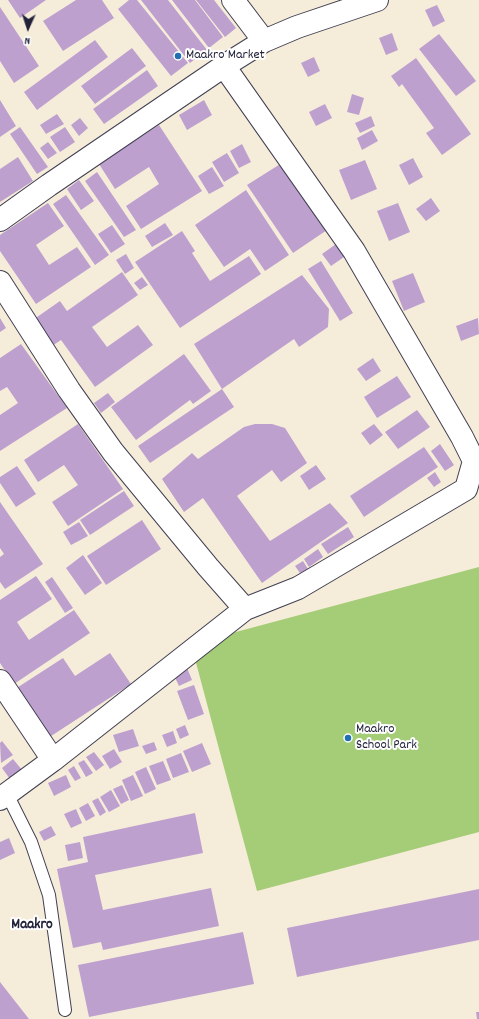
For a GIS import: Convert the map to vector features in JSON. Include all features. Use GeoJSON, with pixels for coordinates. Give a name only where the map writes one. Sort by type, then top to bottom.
{"type":"FeatureCollection","features":[{"type":"Feature","properties":{"kind":"street"},"geometry":{"type":"LineString","coordinates":[[233,0],[264,41]]}},
{"type":"Feature","properties":{"kind":"street"},"geometry":{"type":"LineString","coordinates":[[0,220],[224,66],[264,41],[297,27],[377,0]]}},
{"type":"Feature","properties":{"kind":"street"},"geometry":{"type":"LineString","coordinates":[[4,797],[244,609],[298,588],[466,489],[474,461],[462,437],[354,251],[224,66]]}},
{"type":"Feature","properties":{"kind":"street"},"geometry":{"type":"LineString","coordinates":[[0,282],[69,390],[114,452],[244,609]]}},
{"type":"Feature","properties":{"kind":"street"},"geometry":{"type":"LineString","coordinates":[[0,681],[53,760]]}},
{"type":"Feature","properties":{"kind":"lane"},"geometry":{"type":"LineString","coordinates":[[4,797],[31,842],[49,894],[65,1010]]}},
{"type":"Feature","properties":{"kind":"green space","name":"Maakro School Park"},"geometry":{"type":"Polygon","coordinates":[[[479,567],[479,832],[257,891],[191,644],[479,567]]]}},
{"type":"Feature","properties":{"kind":"building"},"geometry":{"type":"Polygon","coordinates":[[[8,0],[46,0],[20,18],[8,0]]]}},
{"type":"Feature","properties":{"kind":"building"},"geometry":{"type":"Polygon","coordinates":[[[76,0],[102,0],[114,18],[63,51],[43,21],[76,0]]]}},
{"type":"Feature","properties":{"kind":"building"},"geometry":{"type":"Polygon","coordinates":[[[129,0],[137,0],[188,63],[171,76],[118,9],[129,0]]]}},
{"type":"Feature","properties":{"kind":"building"},"geometry":{"type":"Polygon","coordinates":[[[141,0],[168,0],[207,50],[190,63],[141,0]]]}},
{"type":"Feature","properties":{"kind":"building"},"geometry":{"type":"Polygon","coordinates":[[[172,0],[195,0],[223,37],[209,48],[172,0]]]}},
{"type":"Feature","properties":{"kind":"building"},"geometry":{"type":"Polygon","coordinates":[[[196,0],[214,0],[236,28],[225,37],[196,0]]]}},
{"type":"Feature","properties":{"kind":"building"},"geometry":{"type":"Polygon","coordinates":[[[437,5],[445,21],[433,27],[425,10],[437,5]]]}},
{"type":"Feature","properties":{"kind":"building"},"geometry":{"type":"Polygon","coordinates":[[[0,7],[39,66],[14,83],[0,61],[0,7]]]}},
{"type":"Feature","properties":{"kind":"building"},"geometry":{"type":"Polygon","coordinates":[[[392,33],[398,50],[386,55],[379,38],[392,33]]]}},
{"type":"Feature","properties":{"kind":"building"},"geometry":{"type":"Polygon","coordinates":[[[439,34],[476,81],[456,96],[419,49],[439,34]]]}},
{"type":"Feature","properties":{"kind":"building"},"geometry":{"type":"Polygon","coordinates":[[[95,40],[108,57],[37,110],[24,92],[95,40]]]}},
{"type":"Feature","properties":{"kind":"building"},"geometry":{"type":"Polygon","coordinates":[[[132,48],[146,66],[95,104],[81,86],[132,48]]]}},
{"type":"Feature","properties":{"kind":"building"},"geometry":{"type":"Polygon","coordinates":[[[314,57],[320,71],[308,77],[301,63],[314,57]]]}},
{"type":"Feature","properties":{"kind":"building"},"geometry":{"type":"Polygon","coordinates":[[[416,58],[471,134],[442,155],[426,133],[434,128],[402,84],[399,87],[391,76],[416,58]]]}},
{"type":"Feature","properties":{"kind":"building"},"geometry":{"type":"Polygon","coordinates":[[[147,70],[158,86],[104,124],[93,109],[147,70]]]}},
{"type":"Feature","properties":{"kind":"building"},"geometry":{"type":"Polygon","coordinates":[[[352,94],[364,98],[359,115],[347,112],[352,94]]]}},
{"type":"Feature","properties":{"kind":"building"},"geometry":{"type":"Polygon","coordinates":[[[0,100],[16,126],[0,137],[0,100]]]}},
{"type":"Feature","properties":{"kind":"building"},"geometry":{"type":"Polygon","coordinates":[[[204,100],[212,115],[187,130],[179,115],[204,100]]]}},
{"type":"Feature","properties":{"kind":"building"},"geometry":{"type":"Polygon","coordinates":[[[325,104],[332,118],[316,126],[309,112],[325,104]]]}},
{"type":"Feature","properties":{"kind":"building"},"geometry":{"type":"Polygon","coordinates":[[[57,114],[64,124],[46,134],[40,125],[57,114]]]}},
{"type":"Feature","properties":{"kind":"building"},"geometry":{"type":"Polygon","coordinates":[[[371,116],[375,126],[360,133],[355,123],[371,116]]]}},
{"type":"Feature","properties":{"kind":"building"},"geometry":{"type":"Polygon","coordinates":[[[80,118],[88,128],[79,136],[71,125],[80,118]]]}},
{"type":"Feature","properties":{"kind":"building"},"geometry":{"type":"Polygon","coordinates":[[[159,125],[202,191],[141,229],[126,206],[159,184],[149,167],[115,189],[99,164],[159,125]]]}},
{"type":"Feature","properties":{"kind":"building"},"geometry":{"type":"Polygon","coordinates":[[[20,127],[48,167],[37,174],[10,134],[20,127]]]}},
{"type":"Feature","properties":{"kind":"building"},"geometry":{"type":"Polygon","coordinates":[[[65,127],[75,142],[60,152],[50,137],[65,127]]]}},
{"type":"Feature","properties":{"kind":"building"},"geometry":{"type":"Polygon","coordinates":[[[372,130],[378,141],[362,150],[357,138],[372,130]]]}},
{"type":"Feature","properties":{"kind":"building"},"geometry":{"type":"Polygon","coordinates":[[[48,142],[57,153],[48,159],[40,148],[48,142]]]}},
{"type":"Feature","properties":{"kind":"building"},"geometry":{"type":"Polygon","coordinates":[[[242,144],[251,162],[239,168],[230,151],[242,144]]]}},
{"type":"Feature","properties":{"kind":"building"},"geometry":{"type":"Polygon","coordinates":[[[227,153],[239,173],[224,182],[212,162],[227,153]]]}},
{"type":"Feature","properties":{"kind":"building"},"geometry":{"type":"Polygon","coordinates":[[[18,157],[33,181],[0,202],[0,169],[18,157]]]}},
{"type":"Feature","properties":{"kind":"building"},"geometry":{"type":"Polygon","coordinates":[[[413,158],[423,177],[409,185],[399,165],[413,158]]]}},
{"type":"Feature","properties":{"kind":"building"},"geometry":{"type":"Polygon","coordinates":[[[365,160],[377,189],[351,200],[339,170],[365,160]]]}},
{"type":"Feature","properties":{"kind":"building"},"geometry":{"type":"Polygon","coordinates":[[[285,161],[330,228],[293,253],[247,185],[285,161]]]}},
{"type":"Feature","properties":{"kind":"building"},"geometry":{"type":"Polygon","coordinates":[[[212,167],[224,186],[209,194],[198,176],[212,167]]]}},
{"type":"Feature","properties":{"kind":"building"},"geometry":{"type":"Polygon","coordinates":[[[97,172],[136,230],[124,237],[85,181],[97,172]]]}},
{"type":"Feature","properties":{"kind":"building"},"geometry":{"type":"Polygon","coordinates":[[[79,180],[94,201],[81,210],[67,189],[79,180]]]}},
{"type":"Feature","properties":{"kind":"building"},"geometry":{"type":"Polygon","coordinates":[[[246,190],[289,255],[265,271],[250,249],[224,267],[195,225],[246,190]]]}},
{"type":"Feature","properties":{"kind":"building"},"geometry":{"type":"Polygon","coordinates":[[[66,195],[109,255],[95,265],[53,204],[66,195]]]}},
{"type":"Feature","properties":{"kind":"building"},"geometry":{"type":"Polygon","coordinates":[[[431,198],[440,211],[426,221],[416,209],[431,198]]]}},
{"type":"Feature","properties":{"kind":"building"},"geometry":{"type":"Polygon","coordinates":[[[48,203],[64,226],[36,245],[49,265],[77,247],[91,267],[36,304],[0,251],[0,235],[48,203]]]}},
{"type":"Feature","properties":{"kind":"building"},"geometry":{"type":"Polygon","coordinates":[[[398,203],[410,232],[389,241],[377,211],[398,203]]]}},
{"type":"Feature","properties":{"kind":"building"},"geometry":{"type":"Polygon","coordinates":[[[165,223],[173,235],[152,247],[145,236],[165,223]]]}},
{"type":"Feature","properties":{"kind":"building"},"geometry":{"type":"Polygon","coordinates":[[[112,225],[125,244],[111,253],[98,234],[112,225]]]}},
{"type":"Feature","properties":{"kind":"building"},"geometry":{"type":"Polygon","coordinates":[[[182,231],[195,251],[192,253],[210,281],[249,256],[261,274],[180,328],[135,262],[182,231]]]}},
{"type":"Feature","properties":{"kind":"building"},"geometry":{"type":"Polygon","coordinates":[[[336,244],[344,257],[331,266],[322,254],[336,244]]]}},
{"type":"Feature","properties":{"kind":"building"},"geometry":{"type":"Polygon","coordinates":[[[126,254],[134,268],[125,274],[116,260],[126,254]]]}},
{"type":"Feature","properties":{"kind":"building"},"geometry":{"type":"Polygon","coordinates":[[[321,261],[353,313],[340,321],[308,269],[321,261]]]}},
{"type":"Feature","properties":{"kind":"building"},"geometry":{"type":"Polygon","coordinates":[[[122,272],[138,295],[92,327],[107,347],[138,325],[153,345],[95,387],[61,340],[49,348],[30,322],[60,301],[67,311],[122,272]]]}},
{"type":"Feature","properties":{"kind":"building"},"geometry":{"type":"Polygon","coordinates":[[[413,273],[425,302],[404,311],[392,281],[413,273]]]}},
{"type":"Feature","properties":{"kind":"building"},"geometry":{"type":"Polygon","coordinates":[[[302,275],[329,309],[328,327],[299,347],[294,339],[222,389],[194,344],[302,275]]]}},
{"type":"Feature","properties":{"kind":"building"},"geometry":{"type":"Polygon","coordinates":[[[142,277],[148,285],[140,290],[134,283],[142,277]]]}},
{"type":"Feature","properties":{"kind":"building"},"geometry":{"type":"Polygon","coordinates":[[[0,318],[6,328],[0,332],[0,318]]]}},
{"type":"Feature","properties":{"kind":"building"},"geometry":{"type":"Polygon","coordinates":[[[478,318],[479,334],[461,341],[456,326],[478,318]]]}},
{"type":"Feature","properties":{"kind":"building"},"geometry":{"type":"Polygon","coordinates":[[[21,344],[67,408],[0,451],[0,415],[18,403],[7,387],[0,391],[0,358],[21,344]]]}},
{"type":"Feature","properties":{"kind":"building"},"geometry":{"type":"Polygon","coordinates":[[[184,354],[211,391],[193,404],[190,400],[136,440],[111,407],[184,354]]]}},
{"type":"Feature","properties":{"kind":"building"},"geometry":{"type":"Polygon","coordinates":[[[373,358],[381,371],[366,381],[357,369],[373,358]]]}},
{"type":"Feature","properties":{"kind":"building"},"geometry":{"type":"Polygon","coordinates":[[[397,376],[411,397],[377,418],[364,397],[397,376]]]}},
{"type":"Feature","properties":{"kind":"building"},"geometry":{"type":"Polygon","coordinates":[[[222,389],[234,407],[150,463],[138,446],[222,389]]]}},
{"type":"Feature","properties":{"kind":"building"},"geometry":{"type":"Polygon","coordinates":[[[108,393],[115,402],[101,413],[94,403],[108,393]]]}},
{"type":"Feature","properties":{"kind":"building"},"geometry":{"type":"Polygon","coordinates":[[[417,410],[430,427],[398,449],[385,432],[417,410]]]}},
{"type":"Feature","properties":{"kind":"building"},"geometry":{"type":"Polygon","coordinates":[[[78,424],[123,489],[68,526],[52,502],[78,485],[64,465],[38,482],[24,460],[78,424]]]}},
{"type":"Feature","properties":{"kind":"building"},"geometry":{"type":"Polygon","coordinates":[[[255,424],[272,424],[285,428],[307,463],[281,482],[272,470],[237,496],[270,541],[330,503],[348,523],[262,583],[203,498],[184,512],[162,479],[192,453],[198,459],[244,427],[255,424]]]}},
{"type":"Feature","properties":{"kind":"building"},"geometry":{"type":"Polygon","coordinates":[[[374,424],[383,435],[370,445],[361,433],[374,424]]]}},
{"type":"Feature","properties":{"kind":"building"},"geometry":{"type":"Polygon","coordinates":[[[440,444],[454,465],[445,471],[431,451],[440,444]]]}},
{"type":"Feature","properties":{"kind":"building"},"geometry":{"type":"Polygon","coordinates":[[[424,447],[438,467],[364,517],[350,496],[424,447]]]}},
{"type":"Feature","properties":{"kind":"building"},"geometry":{"type":"Polygon","coordinates":[[[316,465],[326,479],[309,490],[300,476],[316,465]]]}},
{"type":"Feature","properties":{"kind":"building"},"geometry":{"type":"Polygon","coordinates":[[[17,466],[36,494],[16,507],[0,483],[0,477],[17,466]]]}},
{"type":"Feature","properties":{"kind":"building"},"geometry":{"type":"Polygon","coordinates":[[[435,472],[441,482],[434,487],[427,478],[435,472]]]}},
{"type":"Feature","properties":{"kind":"building"},"geometry":{"type":"Polygon","coordinates":[[[124,491],[134,506],[90,535],[80,520],[124,491]]]}},
{"type":"Feature","properties":{"kind":"building"},"geometry":{"type":"Polygon","coordinates":[[[0,502],[43,564],[5,589],[0,582],[0,557],[4,554],[0,548],[0,502]]]}},
{"type":"Feature","properties":{"kind":"building"},"geometry":{"type":"Polygon","coordinates":[[[142,520],[161,549],[106,585],[87,556],[142,520]]]}},
{"type":"Feature","properties":{"kind":"building"},"geometry":{"type":"Polygon","coordinates":[[[79,522],[88,536],[71,545],[63,532],[79,522]]]}},
{"type":"Feature","properties":{"kind":"building"},"geometry":{"type":"Polygon","coordinates":[[[348,527],[354,537],[328,554],[321,544],[348,527]]]}},
{"type":"Feature","properties":{"kind":"building"},"geometry":{"type":"Polygon","coordinates":[[[318,549],[323,557],[309,567],[304,559],[318,549]]]}},
{"type":"Feature","properties":{"kind":"building"},"geometry":{"type":"Polygon","coordinates":[[[83,555],[102,583],[85,595],[66,568],[83,555]]]}},
{"type":"Feature","properties":{"kind":"building"},"geometry":{"type":"Polygon","coordinates":[[[303,561],[308,569],[300,573],[295,566],[303,561]]]}},
{"type":"Feature","properties":{"kind":"building"},"geometry":{"type":"Polygon","coordinates":[[[36,576],[52,599],[17,622],[29,640],[74,610],[90,633],[14,684],[0,663],[0,600],[36,576]]]}},
{"type":"Feature","properties":{"kind":"building"},"geometry":{"type":"Polygon","coordinates":[[[52,577],[73,608],[65,613],[45,582],[52,577]]]}},
{"type":"Feature","properties":{"kind":"building"},"geometry":{"type":"Polygon","coordinates":[[[110,653],[131,684],[45,740],[12,691],[63,658],[75,676],[110,653]]]}},
{"type":"Feature","properties":{"kind":"building"},"geometry":{"type":"Polygon","coordinates":[[[185,663],[192,680],[179,686],[171,669],[185,663]]]}},
{"type":"Feature","properties":{"kind":"building"},"geometry":{"type":"Polygon","coordinates":[[[194,685],[204,714],[188,720],[177,691],[194,685]]]}},
{"type":"Feature","properties":{"kind":"building"},"geometry":{"type":"Polygon","coordinates":[[[185,725],[189,735],[180,739],[176,729],[185,725]]]}},
{"type":"Feature","properties":{"kind":"building"},"geometry":{"type":"Polygon","coordinates":[[[133,729],[139,746],[119,752],[113,735],[133,729]]]}},
{"type":"Feature","properties":{"kind":"building"},"geometry":{"type":"Polygon","coordinates":[[[173,731],[177,743],[167,747],[162,735],[173,731]]]}},
{"type":"Feature","properties":{"kind":"building"},"geometry":{"type":"Polygon","coordinates":[[[2,741],[13,755],[1,763],[0,743],[2,741]]]}},
{"type":"Feature","properties":{"kind":"building"},"geometry":{"type":"Polygon","coordinates":[[[154,742],[157,750],[146,754],[142,746],[154,742]]]}},
{"type":"Feature","properties":{"kind":"building"},"geometry":{"type":"Polygon","coordinates":[[[202,743],[211,764],[192,772],[183,751],[202,743]]]}},
{"type":"Feature","properties":{"kind":"building"},"geometry":{"type":"Polygon","coordinates":[[[114,749],[122,762],[110,769],[102,756],[114,749]]]}},
{"type":"Feature","properties":{"kind":"building"},"geometry":{"type":"Polygon","coordinates":[[[94,752],[104,765],[96,771],[86,757],[94,752]]]}},
{"type":"Feature","properties":{"kind":"building"},"geometry":{"type":"Polygon","coordinates":[[[181,753],[189,772],[173,778],[166,759],[181,753]]]}},
{"type":"Feature","properties":{"kind":"building"},"geometry":{"type":"Polygon","coordinates":[[[13,759],[27,776],[15,786],[2,768],[13,759]]]}},
{"type":"Feature","properties":{"kind":"building"},"geometry":{"type":"Polygon","coordinates":[[[84,760],[93,773],[86,777],[78,763],[84,760]]]}},
{"type":"Feature","properties":{"kind":"building"},"geometry":{"type":"Polygon","coordinates":[[[163,761],[171,780],[157,785],[149,766],[163,761]]]}},
{"type":"Feature","properties":{"kind":"building"},"geometry":{"type":"Polygon","coordinates":[[[74,766],[81,778],[75,781],[68,770],[74,766]]]}},
{"type":"Feature","properties":{"kind":"building"},"geometry":{"type":"Polygon","coordinates":[[[146,767],[156,789],[145,794],[135,772],[146,767]]]}},
{"type":"Feature","properties":{"kind":"building"},"geometry":{"type":"Polygon","coordinates":[[[66,775],[71,787],[54,796],[48,783],[66,775]]]}},
{"type":"Feature","properties":{"kind":"building"},"geometry":{"type":"Polygon","coordinates":[[[133,775],[143,796],[131,801],[122,780],[133,775]]]}},
{"type":"Feature","properties":{"kind":"building"},"geometry":{"type":"Polygon","coordinates":[[[122,785],[129,800],[121,804],[113,789],[122,785]]]}},
{"type":"Feature","properties":{"kind":"building"},"geometry":{"type":"Polygon","coordinates":[[[111,790],[120,806],[109,812],[100,797],[111,790]]]}},
{"type":"Feature","properties":{"kind":"building"},"geometry":{"type":"Polygon","coordinates":[[[98,798],[106,812],[100,816],[92,801],[98,798]]]}},
{"type":"Feature","properties":{"kind":"building"},"geometry":{"type":"Polygon","coordinates":[[[88,803],[95,816],[86,821],[79,808],[88,803]]]}},
{"type":"Feature","properties":{"kind":"building"},"geometry":{"type":"Polygon","coordinates":[[[76,809],[82,823],[71,828],[64,814],[76,809]]]}},
{"type":"Feature","properties":{"kind":"building"},"geometry":{"type":"Polygon","coordinates":[[[195,813],[203,853],[95,875],[103,910],[211,888],[219,926],[103,950],[101,942],[73,948],[57,869],[88,862],[83,837],[195,813]]]}},
{"type":"Feature","properties":{"kind":"building"},"geometry":{"type":"Polygon","coordinates":[[[51,826],[56,835],[44,841],[39,832],[51,826]]]}},
{"type":"Feature","properties":{"kind":"building"},"geometry":{"type":"Polygon","coordinates":[[[9,838],[15,853],[0,860],[0,842],[9,838]]]}},
{"type":"Feature","properties":{"kind":"building"},"geometry":{"type":"Polygon","coordinates":[[[80,842],[83,858],[68,861],[65,845],[80,842]]]}},
{"type":"Feature","properties":{"kind":"building"},"geometry":{"type":"Polygon","coordinates":[[[479,889],[479,940],[297,977],[287,928],[479,889]]]}},
{"type":"Feature","properties":{"kind":"building"},"geometry":{"type":"Polygon","coordinates":[[[243,932],[254,984],[89,1017],[78,965],[243,932]]]}},
{"type":"Feature","properties":{"kind":"building"},"geometry":{"type":"Polygon","coordinates":[[[0,982],[29,1019],[0,1019],[0,982]]]}},
{"type":"Feature","properties":{"kind":"building"},"geometry":{"type":"Polygon","coordinates":[[[476,1012],[479,1012],[479,1019],[477,1019],[476,1012]]]}},
{"type":"Feature","properties":{"kind":"place","name":"Maakro Market"},"geometry":{"type":"Point","coordinates":[178,56]}},
{"type":"Feature","properties":{"kind":"place","name":"Maakro School Park"},"geometry":{"type":"Point","coordinates":[348,738]}},
{"type":"Feature","properties":{"kind":"district","name":"Maakro"},"geometry":{"type":"Point","coordinates":[32,926]}}]}
